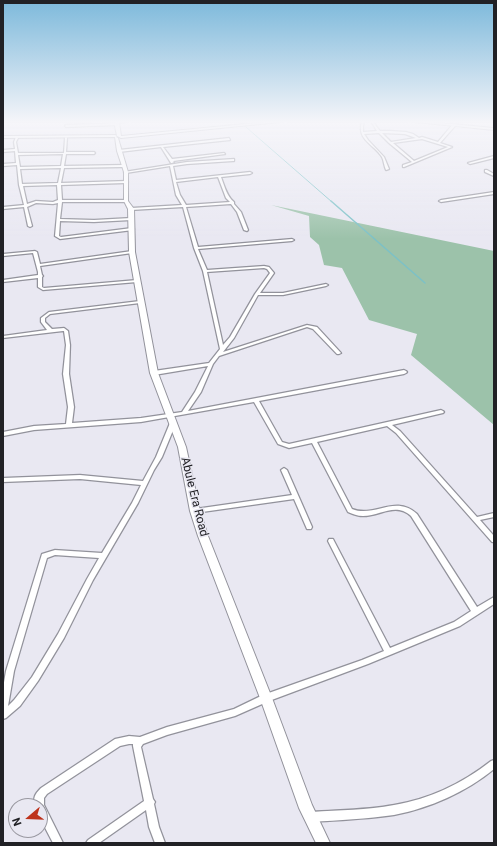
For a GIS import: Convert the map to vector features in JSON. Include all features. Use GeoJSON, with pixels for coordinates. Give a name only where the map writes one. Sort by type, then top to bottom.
{"type":"FeatureCollection","features":[{"type":"Feature","properties":{"kind":"street"},"geometry":{"type":"LineString","coordinates":[[18,160],[21,185],[30,226]]}},
{"type":"Feature","properties":{"kind":"street"},"geometry":{"type":"LineString","coordinates":[[64,160],[59,184],[60,201],[57,236],[60,238],[132,229]]}},
{"type":"Feature","properties":{"kind":"street","name":"Abule Era Road"},"geometry":{"type":"LineString","coordinates":[[122,160],[125,169],[128,205],[131,219],[132,252],[154,373],[182,447],[195,511],[266,698],[287,760],[310,818],[323,843]]}},
{"type":"Feature","properties":{"kind":"street"},"geometry":{"type":"LineString","coordinates":[[171,160],[178,195],[184,205],[196,248],[205,271],[222,349]]}},
{"type":"Feature","properties":{"kind":"street"},"geometry":{"type":"LineString","coordinates":[[19,168],[63,167],[125,169],[229,160]]}},
{"type":"Feature","properties":{"kind":"street"},"geometry":{"type":"LineString","coordinates":[[385,160],[387,169]]}},
{"type":"Feature","properties":{"kind":"street"},"geometry":{"type":"LineString","coordinates":[[404,166],[418,160]]}},
{"type":"Feature","properties":{"kind":"street"},"geometry":{"type":"LineString","coordinates":[[470,163],[480,160]]}},
{"type":"Feature","properties":{"kind":"street"},"geometry":{"type":"LineString","coordinates":[[3,165],[18,164]]}},
{"type":"Feature","properties":{"kind":"street"},"geometry":{"type":"LineString","coordinates":[[486,171],[494,175]]}},
{"type":"Feature","properties":{"kind":"street"},"geometry":{"type":"LineString","coordinates":[[176,181],[250,173]]}},
{"type":"Feature","properties":{"kind":"street"},"geometry":{"type":"LineString","coordinates":[[219,177],[228,198],[233,203],[246,230]]}},
{"type":"Feature","properties":{"kind":"street"},"geometry":{"type":"LineString","coordinates":[[21,185],[126,182]]}},
{"type":"Feature","properties":{"kind":"street"},"geometry":{"type":"LineString","coordinates":[[441,201],[494,192]]}},
{"type":"Feature","properties":{"kind":"street"},"geometry":{"type":"LineString","coordinates":[[3,208],[26,206],[36,202],[60,201],[128,205],[233,203]]}},
{"type":"Feature","properties":{"kind":"street"},"geometry":{"type":"LineString","coordinates":[[58,220],[131,219]]}},
{"type":"Feature","properties":{"kind":"street"},"geometry":{"type":"LineString","coordinates":[[196,248],[292,240]]}},
{"type":"Feature","properties":{"kind":"street"},"geometry":{"type":"LineString","coordinates":[[3,254],[33,251],[36,253],[40,276],[40,287],[43,289],[137,281]]}},
{"type":"Feature","properties":{"kind":"street"},"geometry":{"type":"LineString","coordinates":[[38,265],[132,252]]}},
{"type":"Feature","properties":{"kind":"street"},"geometry":{"type":"LineString","coordinates":[[184,413],[198,392],[211,364],[232,338],[257,294],[272,274],[268,268],[205,271]]}},
{"type":"Feature","properties":{"kind":"street"},"geometry":{"type":"LineString","coordinates":[[3,281],[40,276]]}},
{"type":"Feature","properties":{"kind":"street"},"geometry":{"type":"LineString","coordinates":[[257,294],[283,294],[326,285]]}},
{"type":"Feature","properties":{"kind":"street"},"geometry":{"type":"LineString","coordinates":[[51,331],[43,322],[43,318],[50,313],[140,302]]}},
{"type":"Feature","properties":{"kind":"street"},"geometry":{"type":"LineString","coordinates":[[217,356],[307,326],[315,328],[339,353]]}},
{"type":"Feature","properties":{"kind":"street"},"geometry":{"type":"LineString","coordinates":[[3,337],[64,329],[67,332],[68,345],[66,364],[71,407],[69,426]]}},
{"type":"Feature","properties":{"kind":"street"},"geometry":{"type":"LineString","coordinates":[[154,373],[211,364]]}},
{"type":"Feature","properties":{"kind":"street"},"geometry":{"type":"LineString","coordinates":[[3,434],[34,428],[171,419],[184,413],[404,372]]}},
{"type":"Feature","properties":{"kind":"street"},"geometry":{"type":"LineString","coordinates":[[256,400],[280,443],[289,446],[441,412]]}},
{"type":"Feature","properties":{"kind":"street"},"geometry":{"type":"LineString","coordinates":[[3,715],[17,703],[35,679],[61,636],[90,579],[135,503],[144,483],[159,457],[171,419]]}},
{"type":"Feature","properties":{"kind":"street"},"geometry":{"type":"LineString","coordinates":[[388,424],[398,432],[447,489],[477,519],[494,540]]}},
{"type":"Feature","properties":{"kind":"street"},"geometry":{"type":"LineString","coordinates":[[314,441],[350,510],[360,514],[400,507],[407,509],[415,516],[476,612]]}},
{"type":"Feature","properties":{"kind":"street"},"geometry":{"type":"LineString","coordinates":[[284,470],[309,527]]}},
{"type":"Feature","properties":{"kind":"street"},"geometry":{"type":"LineString","coordinates":[[3,480],[80,477],[144,483]]}},
{"type":"Feature","properties":{"kind":"street"},"geometry":{"type":"LineString","coordinates":[[195,511],[296,497]]}},
{"type":"Feature","properties":{"kind":"street"},"geometry":{"type":"LineString","coordinates":[[477,519],[494,515]]}},
{"type":"Feature","properties":{"kind":"street"},"geometry":{"type":"LineString","coordinates":[[331,541],[388,652]]}},
{"type":"Feature","properties":{"kind":"street"},"geometry":{"type":"LineString","coordinates":[[3,710],[10,671],[44,556],[55,552],[104,556]]}},
{"type":"Feature","properties":{"kind":"street"},"geometry":{"type":"LineString","coordinates":[[39,798],[39,796],[44,791],[112,746],[124,740],[140,741],[167,731],[236,712],[266,698],[457,624],[494,600]]}},
{"type":"Feature","properties":{"kind":"street"},"geometry":{"type":"LineString","coordinates":[[140,741],[137,746],[150,802],[154,827],[160,843]]}},
{"type":"Feature","properties":{"kind":"street"},"geometry":{"type":"LineString","coordinates":[[310,818],[394,810],[424,802],[452,791],[494,764]]}},
{"type":"Feature","properties":{"kind":"street"},"geometry":{"type":"LineString","coordinates":[[91,843],[150,802]]}},
{"type":"Feature","properties":{"kind":"street"},"geometry":{"type":"LineString","coordinates":[[48,823],[58,843]]}},
{"type":"Feature","properties":{"kind":"green space"},"geometry":{"type":"Polygon","coordinates":[[[271,205],[494,251],[494,425],[411,355],[417,334],[369,320],[342,268],[324,265],[319,245],[310,237],[309,216],[271,205]]]}},
{"type":"Feature","properties":{"kind":"waterway"},"geometry":{"type":"LineString","coordinates":[[284,160],[332,202]]}},
{"type":"Feature","properties":{"kind":"waterway"},"geometry":{"type":"LineString","coordinates":[[331,201],[425,283]]}}]}
